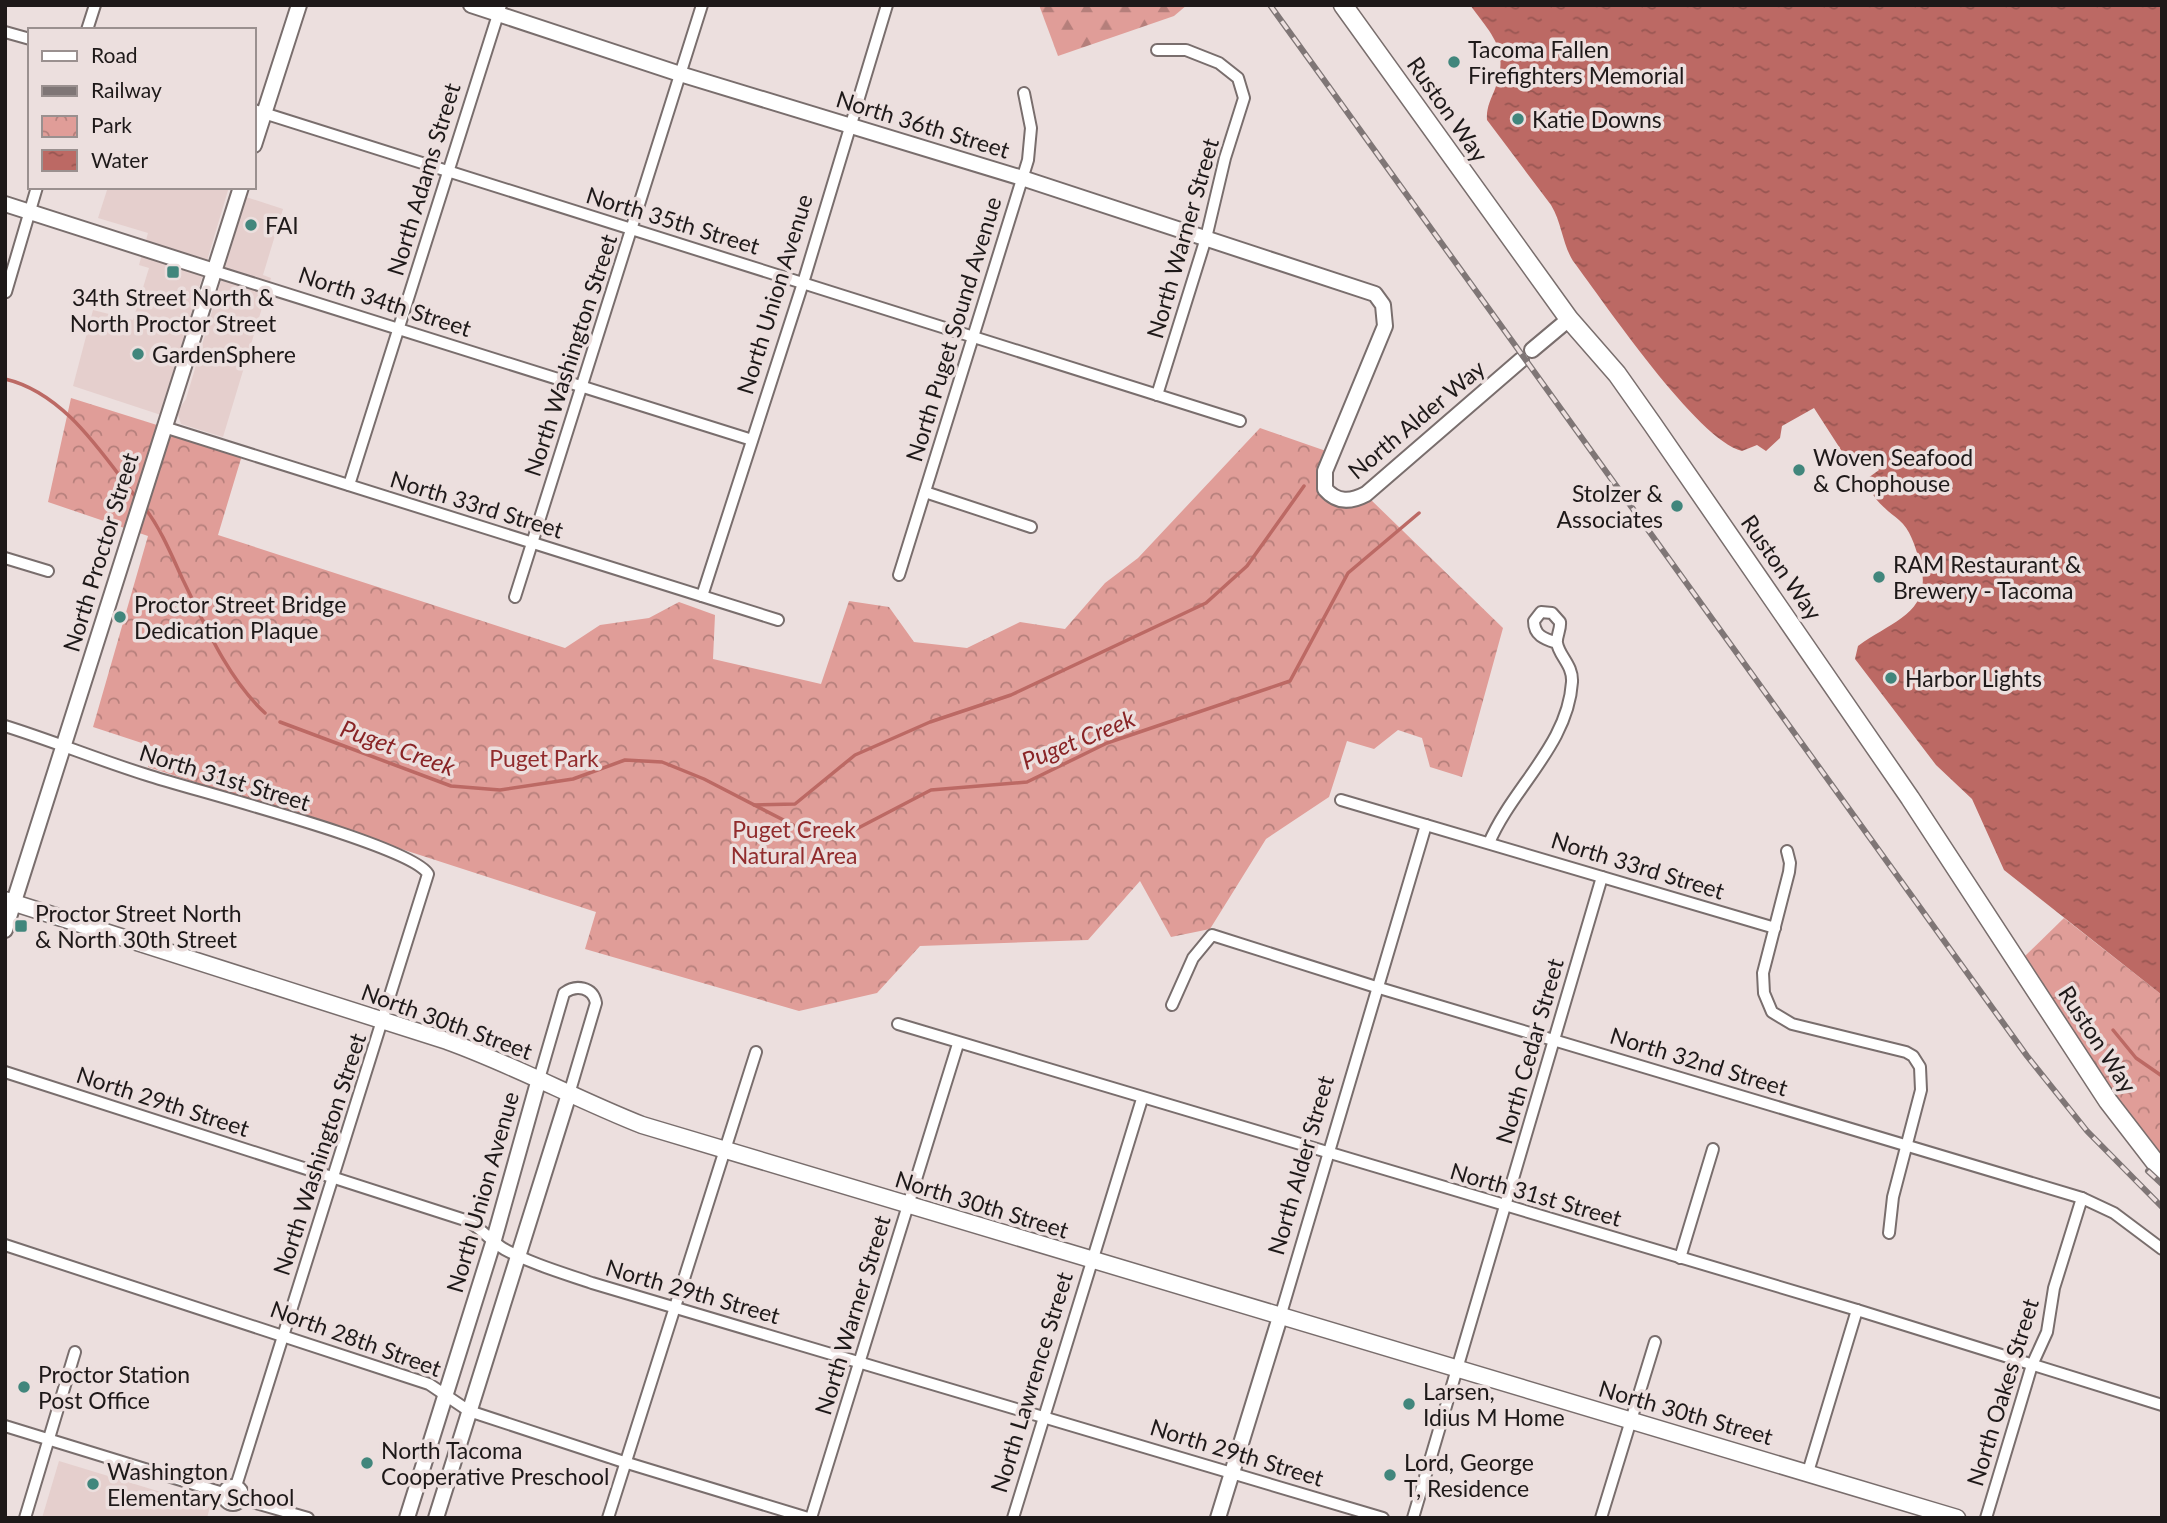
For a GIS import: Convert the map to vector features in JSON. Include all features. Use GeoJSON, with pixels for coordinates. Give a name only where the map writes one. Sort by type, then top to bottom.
{"type":"FeatureCollection","features":[{"type":"Feature","properties":{"kind":"main road","name":"Ruston Way"},"geometry":{"type":"LineString","coordinates":[[1343,5],[1569,319],[1617,374],[1653,425],[1910,798],[2108,1101],[2162,1171]]}},
{"type":"Feature","properties":{"kind":"main road","name":"North 30th Street"},"geometry":{"type":"LineString","coordinates":[[10,902],[475,1051],[642,1125],[1957,1518]]}},
{"type":"Feature","properties":{"kind":"street"},"geometry":{"type":"LineString","coordinates":[[88,28],[95,5]]}},
{"type":"Feature","properties":{"kind":"street"},"geometry":{"type":"LineString","coordinates":[[256,132],[259,112],[299,5]]}},
{"type":"Feature","properties":{"kind":"street","name":"North 36th Street"},"geometry":{"type":"LineString","coordinates":[[471,5],[500,9],[680,74],[1022,178],[1361,288],[1381,300],[1385,326],[1328,463]]}},
{"type":"Feature","properties":{"kind":"street","name":"North Washington Street"},"geometry":{"type":"LineString","coordinates":[[515,597],[702,5]]}},
{"type":"Feature","properties":{"kind":"street","name":"North Union Avenue"},"geometry":{"type":"LineString","coordinates":[[702,596],[803,283],[887,5]]}},
{"type":"Feature","properties":{"kind":"street","name":"North Adams Street"},"geometry":{"type":"LineString","coordinates":[[349,485],[500,9]]}},
{"type":"Feature","properties":{"kind":"street"},"geometry":{"type":"LineString","coordinates":[[5,32],[28,38]]}},
{"type":"Feature","properties":{"kind":"street","name":"North Warner Street"},"geometry":{"type":"LineString","coordinates":[[1157,50],[1186,50],[1210,58],[1234,74],[1244,92],[1241,112],[1225,158],[1206,238],[1157,396]]}},
{"type":"Feature","properties":{"kind":"street","name":"North Puget Sound Avenue"},"geometry":{"type":"LineString","coordinates":[[899,575],[975,337],[1022,178],[1031,138],[1024,93]]}},
{"type":"Feature","properties":{"kind":"street","name":"North 35th Street"},"geometry":{"type":"LineString","coordinates":[[259,112],[1240,421]]}},
{"type":"Feature","properties":{"kind":"street"},"geometry":{"type":"LineString","coordinates":[[6,292],[36,189]]}},
{"type":"Feature","properties":{"kind":"street","name":"North Proctor Street"},"geometry":{"type":"LineString","coordinates":[[5,930],[10,902],[65,746],[110,594],[239,189]]}},
{"type":"Feature","properties":{"kind":"street","name":"North 34th Street"},"geometry":{"type":"LineString","coordinates":[[5,204],[752,440]]}},
{"type":"Feature","properties":{"kind":"street","name":"North Alder Way"},"geometry":{"type":"LineString","coordinates":[[1328,463],[1324,478],[1327,492],[1348,501],[1356,499],[1412,457],[1569,319]]}},
{"type":"Feature","properties":{"kind":"street","name":"North 33rd Street"},"geometry":{"type":"LineString","coordinates":[[162,434],[349,485],[778,620]]}},
{"type":"Feature","properties":{"kind":"street"},"geometry":{"type":"LineString","coordinates":[[925,492],[1031,527]]}},
{"type":"Feature","properties":{"kind":"street"},"geometry":{"type":"LineString","coordinates":[[5,558],[48,571]]}},
{"type":"Feature","properties":{"kind":"street"},"geometry":{"type":"LineString","coordinates":[[1489,843],[1501,816],[1547,751],[1568,701],[1572,676],[1557,643]]}},
{"type":"Feature","properties":{"kind":"street","name":"North 31st Street"},"geometry":{"type":"LineString","coordinates":[[5,726],[146,775],[372,844],[417,862],[428,874]]}},
{"type":"Feature","properties":{"kind":"street","name":"North 33rd Street"},"geometry":{"type":"LineString","coordinates":[[1341,800],[1774,928]]}},
{"type":"Feature","properties":{"kind":"street","name":"North Alder Street"},"geometry":{"type":"LineString","coordinates":[[1218,1518],[1426,825]]}},
{"type":"Feature","properties":{"kind":"street"},"geometry":{"type":"LineString","coordinates":[[1787,850],[1789,872],[1763,984],[1772,1012],[1791,1024],[1906,1052],[1913,1056],[1920,1068],[1920,1096],[1892,1197],[1889,1233]]}},
{"type":"Feature","properties":{"kind":"street","name":"North Washington Street"},"geometry":{"type":"LineString","coordinates":[[236,1486],[428,874]]}},
{"type":"Feature","properties":{"kind":"street","name":"North Cedar Street"},"geometry":{"type":"LineString","coordinates":[[1413,1518],[1602,877]]}},
{"type":"Feature","properties":{"kind":"street","name":"North 32nd Street"},"geometry":{"type":"LineString","coordinates":[[1172,1005],[1190,963],[1212,935],[1376,987],[2082,1198],[2114,1213],[2162,1250]]}},
{"type":"Feature","properties":{"kind":"street","name":"North Union Avenue"},"geometry":{"type":"LineString","coordinates":[[407,1518],[493,1243],[564,993],[573,988],[586,989],[592,993],[596,1003],[436,1518]]}},
{"type":"Feature","properties":{"kind":"street","name":"North 31st Street"},"geometry":{"type":"LineString","coordinates":[[898,1024],[1142,1099],[1857,1310],[2162,1405]]}},
{"type":"Feature","properties":{"kind":"street","name":"North Warner Street"},"geometry":{"type":"LineString","coordinates":[[810,1518],[958,1044]]}},
{"type":"Feature","properties":{"kind":"street"},"geometry":{"type":"LineString","coordinates":[[608,1518],[756,1052]]}},
{"type":"Feature","properties":{"kind":"street","name":"North 29th Street"},"geometry":{"type":"LineString","coordinates":[[5,1072],[465,1220],[481,1227],[493,1243],[518,1257],[593,1283],[1383,1518]]}},
{"type":"Feature","properties":{"kind":"street","name":"North Lawrence Street"},"geometry":{"type":"LineString","coordinates":[[1013,1518],[1142,1099]]}},
{"type":"Feature","properties":{"kind":"street"},"geometry":{"type":"LineString","coordinates":[[1680,1258],[1713,1149]]}},
{"type":"Feature","properties":{"kind":"street","name":"North Oakes Street"},"geometry":{"type":"LineString","coordinates":[[1986,1518],[2032,1365],[2047,1332],[2054,1288],[2082,1198]]}},
{"type":"Feature","properties":{"kind":"street","name":"North 28th Street"},"geometry":{"type":"LineString","coordinates":[[5,1245],[429,1384],[470,1411],[624,1462],[810,1518]]}},
{"type":"Feature","properties":{"kind":"street"},"geometry":{"type":"LineString","coordinates":[[1808,1472],[1857,1310]]}},
{"type":"Feature","properties":{"kind":"street"},"geometry":{"type":"LineString","coordinates":[[1601,1518],[1655,1342]]}},
{"type":"Feature","properties":{"kind":"street"},"geometry":{"type":"LineString","coordinates":[[25,1518],[75,1352]]}},
{"type":"Feature","properties":{"kind":"street"},"geometry":{"type":"LineString","coordinates":[[5,1426],[223,1493]]}},
{"type":"Feature","properties":{"kind":"street"},"geometry":{"type":"LineString","coordinates":[[236,1486],[242,1491],[242,1499],[237,1505],[230,1505],[224,1501],[223,1493],[227,1487],[236,1486]]}},
{"type":"Feature","properties":{"kind":"street"},"geometry":{"type":"LineString","coordinates":[[242,1499],[308,1518]]}},
{"type":"Feature","properties":{"kind":"street"},"geometry":{"type":"LineString","coordinates":[[226,1518],[230,1505]]}},
{"type":"Feature","properties":{"kind":"shaded area"},"geometry":{"type":"Polygon","coordinates":[[[107,189],[228,189],[161,415],[73,386],[93,310],[133,320],[149,268],[139,265],[148,233],[98,218],[107,189]]]}},
{"type":"Feature","properties":{"kind":"shaded area"},"geometry":{"type":"Polygon","coordinates":[[[246,197],[283,209],[263,275],[271,278],[223,437],[181,424],[177,412],[186,399],[246,197]]]}},
{"type":"Feature","properties":{"kind":"shaded area","name":"Washington Elementary School"},"geometry":{"type":"Polygon","coordinates":[[[59,1461],[210,1507],[207,1518],[42,1518],[59,1461]]]}},
{"type":"Feature","properties":{"kind":"green space"},"geometry":{"type":"Polygon","coordinates":[[[1039,5],[1187,5],[1174,16],[1058,56],[1039,5]]]}},
{"type":"Feature","properties":{"kind":"green space","name":"Puget Creek Natural Area"},"geometry":{"type":"Polygon","coordinates":[[[71,398],[243,452],[218,535],[565,648],[600,625],[649,618],[679,602],[715,615],[713,659],[821,684],[849,601],[889,607],[914,642],[967,648],[1020,622],[1065,629],[1105,583],[1138,558],[1260,428],[1326,451],[1323,493],[1368,497],[1503,628],[1462,777],[1430,767],[1422,738],[1398,730],[1374,749],[1347,741],[1329,797],[1266,839],[1210,929],[1171,937],[1140,881],[1088,940],[920,946],[877,993],[799,1011],[585,949],[596,912],[148,767],[154,747],[93,727],[148,536],[48,502],[71,398]]]}},
{"type":"Feature","properties":{"kind":"green space"},"geometry":{"type":"Polygon","coordinates":[[[2064,918],[2162,995],[2162,1155],[2115,1096],[2025,956],[2064,918]]]}},
{"type":"Feature","properties":{"kind":"water"},"geometry":{"type":"Polygon","coordinates":[[[1470,5],[2162,5],[2162,995],[2004,870],[1972,799],[1936,765],[1855,659],[1858,646],[1908,613],[1922,591],[1923,577],[1919,559],[1909,533],[1871,491],[1868,478],[1879,470],[1875,464],[1868,458],[1843,453],[1814,408],[1782,426],[1780,438],[1766,451],[1757,445],[1742,451],[1723,441],[1677,397],[1573,261],[1551,205],[1487,120],[1501,64],[1492,34],[1470,5]]]}},
{"type":"Feature","properties":{"kind":"waterway","name":"Puget Creek"},"geometry":{"type":"LineString","coordinates":[[5,379],[26,386],[64,411],[96,445],[138,500]]}},
{"type":"Feature","properties":{"kind":"waterway"},"geometry":{"type":"LineString","coordinates":[[754,805],[795,804],[855,755],[930,722],[1011,695],[1206,603],[1247,566],[1304,486]]}},
{"type":"Feature","properties":{"kind":"waterway","name":"Puget Creek"},"geometry":{"type":"LineString","coordinates":[[145,508],[161,534],[218,651],[240,684],[265,713]]}},
{"type":"Feature","properties":{"kind":"waterway","name":"Puget Creek"},"geometry":{"type":"LineString","coordinates":[[280,722],[451,786],[500,790],[573,779],[625,760],[662,762],[704,779],[799,828],[841,837],[931,790],[1027,782],[1107,743],[1290,681],[1348,573],[1419,513]]}},
{"type":"Feature","properties":{"kind":"waterway"},"geometry":{"type":"LineString","coordinates":[[2113,1030],[2136,1058],[2162,1076]]}},
{"type":"Feature","properties":{"kind":"railway"},"geometry":{"type":"LineString","coordinates":[[1270,5],[2027,1056],[2087,1131],[2162,1207]]}},
{"type":"Feature","properties":{"kind":"railway"},"geometry":{"type":"LineString","coordinates":[[2148,1171],[2162,1184]]}},
{"type":"Feature","properties":{"kind":"place","name":"Tacoma Fallen Firefighters Memorial"},"geometry":{"type":"Point","coordinates":[1454,62]}},
{"type":"Feature","properties":{"kind":"place","name":"Katie Downs"},"geometry":{"type":"Point","coordinates":[1518,119]}},
{"type":"Feature","properties":{"kind":"place","name":"FAI"},"geometry":{"type":"Point","coordinates":[251,225]}},
{"type":"Feature","properties":{"kind":"place","name":"34th Street North & North Proctor Street"},"geometry":{"type":"Point","coordinates":[173,272]}},
{"type":"Feature","properties":{"kind":"place","name":"GardenSphere"},"geometry":{"type":"Point","coordinates":[138,354]}},
{"type":"Feature","properties":{"kind":"place","name":"Woven Seafood & Chophouse"},"geometry":{"type":"Point","coordinates":[1799,470]}},
{"type":"Feature","properties":{"kind":"place","name":"Stolzer & Associates"},"geometry":{"type":"Point","coordinates":[1677,506]}},
{"type":"Feature","properties":{"kind":"place","name":"RAM Restaurant & Brewery - Tacoma"},"geometry":{"type":"Point","coordinates":[1879,577]}},
{"type":"Feature","properties":{"kind":"place","name":"Proctor Street Bridge Dedication Plaque"},"geometry":{"type":"Point","coordinates":[120,617]}},
{"type":"Feature","properties":{"kind":"place","name":"Harbor Lights"},"geometry":{"type":"Point","coordinates":[1891,678]}},
{"type":"Feature","properties":{"kind":"place","name":"Proctor Street North & North 30th Street"},"geometry":{"type":"Point","coordinates":[21,926]}},
{"type":"Feature","properties":{"kind":"place","name":"Proctor Station Post Office"},"geometry":{"type":"Point","coordinates":[24,1387]}},
{"type":"Feature","properties":{"kind":"place","name":"Larsen, Idius M Home"},"geometry":{"type":"Point","coordinates":[1409,1404]}},
{"type":"Feature","properties":{"kind":"place","name":"North Tacoma Cooperative Preschool"},"geometry":{"type":"Point","coordinates":[367,1463]}},
{"type":"Feature","properties":{"kind":"place","name":"Lord, George T, Residence"},"geometry":{"type":"Point","coordinates":[1390,1475]}},
{"type":"Feature","properties":{"kind":"place","name":"Washington Elementary School"},"geometry":{"type":"Point","coordinates":[93,1484]}},
{"type":"Feature","properties":{"kind":"park label","name":"Puget Park"},"geometry":{"type":"Point","coordinates":[544,758]}}]}
